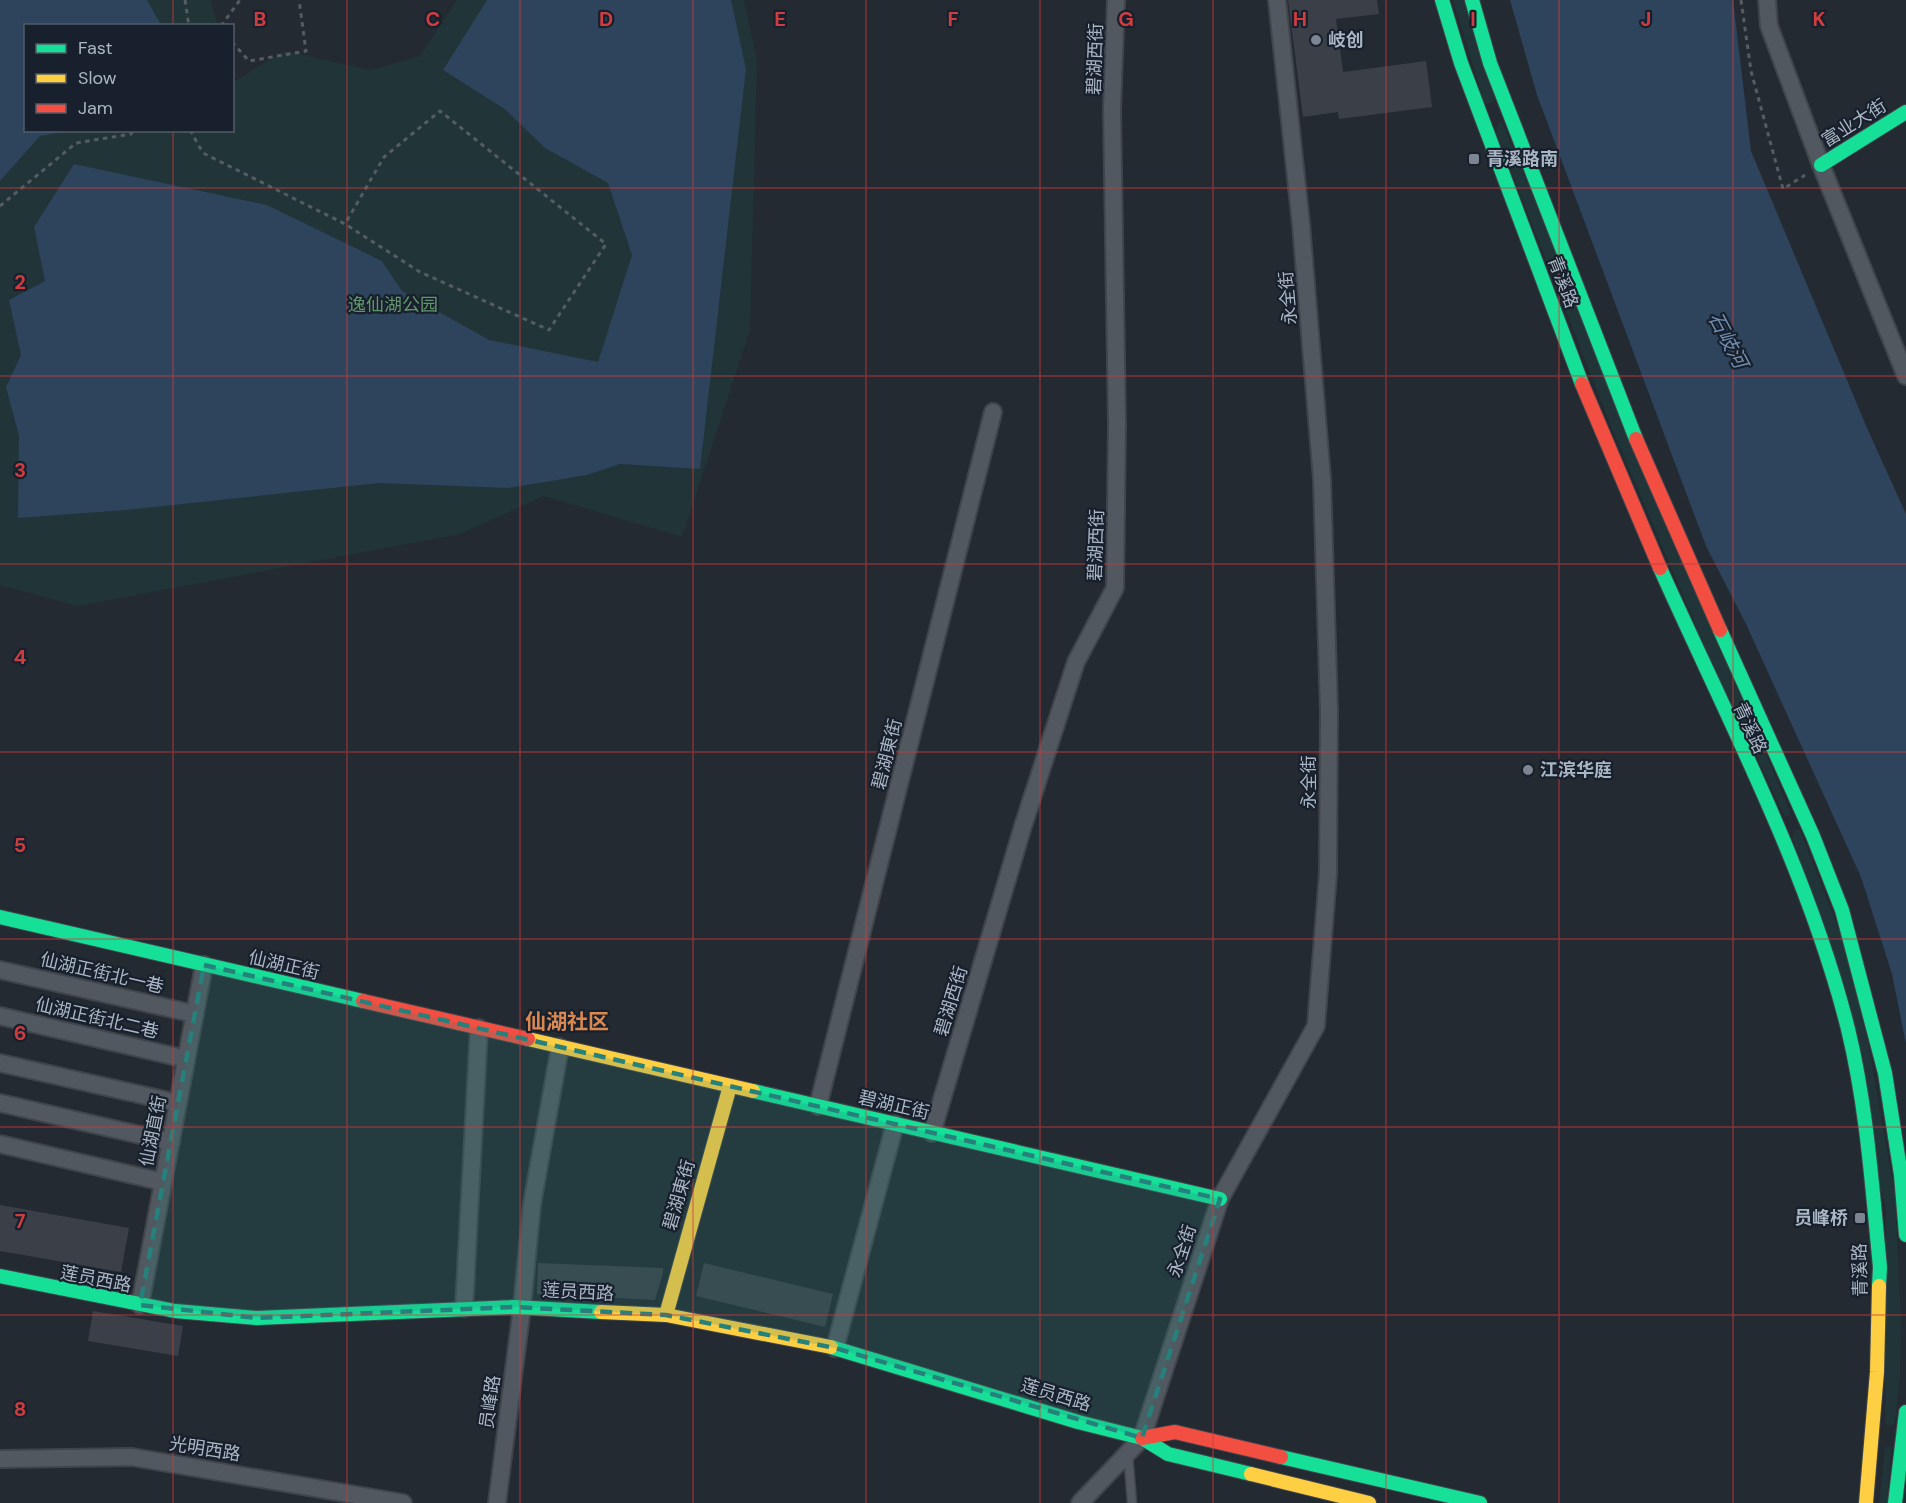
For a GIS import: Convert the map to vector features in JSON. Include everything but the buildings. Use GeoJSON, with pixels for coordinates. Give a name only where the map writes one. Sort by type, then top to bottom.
{"type":"FeatureCollection","features":[{"type":"Feature","properties":{"kind":"main road","name":"青溪路"},"geometry":{"type":"LineString","coordinates":[[1442,0],[1483,121],[1569,351],[1627,495],[1793,863],[1848,1029],[1865,1112],[1880,1267],[1877,1372],[1866,1503]]}},
{"type":"Feature","properties":{"kind":"main road","name":"青溪路"},"geometry":{"type":"LineString","coordinates":[[1472,0],[1509,111],[1592,331],[1659,498],[1813,836],[1842,910],[1886,1073],[1901,1175],[1906,1235]]}},
{"type":"Feature","properties":{"kind":"main road"},"geometry":{"type":"LineString","coordinates":[[1483,121],[1493,111],[1509,111]]}},
{"type":"Feature","properties":{"kind":"main road","name":"富业大街"},"geometry":{"type":"LineString","coordinates":[[1821,165],[1906,112]]}},
{"type":"Feature","properties":{"kind":"main road","name":"仙湖正街"},"geometry":{"type":"LineString","coordinates":[[0,917],[560,1047]]}},
{"type":"Feature","properties":{"kind":"main road","name":"碧湖正街"},"geometry":{"type":"LineString","coordinates":[[560,1047],[1220,1199]]}},
{"type":"Feature","properties":{"kind":"main road","name":"碧湖東街"},"geometry":{"type":"LineString","coordinates":[[666,1315],[730,1086]]}},
{"type":"Feature","properties":{"kind":"main road","name":"莲员西路"},"geometry":{"type":"LineString","coordinates":[[0,1276],[140,1305],[257,1318],[522,1307],[666,1315],[835,1348],[1078,1422],[1142,1438],[1168,1454],[1369,1503]]}},
{"type":"Feature","properties":{"kind":"main road"},"geometry":{"type":"LineString","coordinates":[[1895,1503],[1906,1412]]}},
{"type":"Feature","properties":{"kind":"main road"},"geometry":{"type":"LineString","coordinates":[[1873,1413],[1875,1427],[1883,1434],[1897,1432],[1905,1420]]}},
{"type":"Feature","properties":{"kind":"main road","name":"莲员西路"},"geometry":{"type":"LineString","coordinates":[[1142,1438],[1175,1432],[1480,1503]]}},
{"type":"Feature","properties":{"kind":"street","name":"碧湖西街"},"geometry":{"type":"LineString","coordinates":[[932,1133],[1020,838],[1076,662],[1115,588],[1117,425],[1112,109],[1116,0]]}},
{"type":"Feature","properties":{"kind":"street","name":"永全街"},"geometry":{"type":"LineString","coordinates":[[1080,1503],[1142,1438],[1220,1199],[1316,1026],[1328,874],[1329,711],[1322,479],[1301,224],[1277,0]]}},
{"type":"Feature","properties":{"kind":"street"},"geometry":{"type":"LineString","coordinates":[[1767,0],[1769,26],[1821,165],[1906,376]]}},
{"type":"Feature","properties":{"kind":"street","name":"碧湖東街"},"geometry":{"type":"LineString","coordinates":[[818,1106],[993,412]]}},
{"type":"Feature","properties":{"kind":"street","name":"仙湖直街"},"geometry":{"type":"LineString","coordinates":[[140,1305],[204,965]]}},
{"type":"Feature","properties":{"kind":"street","name":"仙湖正街北一巷"},"geometry":{"type":"LineString","coordinates":[[0,970],[195,1014]]}},
{"type":"Feature","properties":{"kind":"street","name":"仙湖正街北二巷"},"geometry":{"type":"LineString","coordinates":[[0,1016],[186,1059]]}},
{"type":"Feature","properties":{"kind":"street"},"geometry":{"type":"LineString","coordinates":[[464,1308],[479,1028]]}},
{"type":"Feature","properties":{"kind":"street","name":"员峰路"},"geometry":{"type":"LineString","coordinates":[[497,1503],[522,1307],[532,1204],[560,1047]]}},
{"type":"Feature","properties":{"kind":"street"},"geometry":{"type":"LineString","coordinates":[[0,1063],[178,1103]]}},
{"type":"Feature","properties":{"kind":"street"},"geometry":{"type":"LineString","coordinates":[[0,1103],[171,1142]]}},
{"type":"Feature","properties":{"kind":"street"},"geometry":{"type":"LineString","coordinates":[[835,1348],[896,1124]]}},
{"type":"Feature","properties":{"kind":"street"},"geometry":{"type":"LineString","coordinates":[[0,1144],[163,1182]]}},
{"type":"Feature","properties":{"kind":"street","name":"光明西路"},"geometry":{"type":"LineString","coordinates":[[0,1459],[132,1457],[403,1503]]}},
{"type":"Feature","properties":{"kind":"lane"},"geometry":{"type":"LineString","coordinates":[[1128,1453],[1132,1503]]}},
{"type":"Feature","properties":{"kind":"path"},"geometry":{"type":"LineString","coordinates":[[185,0],[189,24]]}},
{"type":"Feature","properties":{"kind":"path"},"geometry":{"type":"LineString","coordinates":[[222,24],[240,0]]}},
{"type":"Feature","properties":{"kind":"path"},"geometry":{"type":"LineString","coordinates":[[234,44],[249,61],[306,51],[299,0]]}},
{"type":"Feature","properties":{"kind":"path"},"geometry":{"type":"LineString","coordinates":[[1742,0],[1750,71],[1783,189],[1821,165]]}},
{"type":"Feature","properties":{"kind":"path"},"geometry":{"type":"LineString","coordinates":[[191,132],[203,153],[345,224],[420,272],[549,330],[606,244],[440,111],[384,157],[345,224]]}},
{"type":"Feature","properties":{"kind":"path"},"geometry":{"type":"LineString","coordinates":[[0,206],[76,143],[132,132]]}},
{"type":"Feature","properties":{"kind":"highlighted area"},"geometry":{"type":"Polygon","coordinates":[[[204,965],[1220,1199],[1142,1438],[835,1348],[666,1315],[514,1307],[257,1318],[140,1305],[204,965]]]}},
{"type":"Feature","properties":{"kind":"green space","name":"逸仙湖公园"},"geometry":{"type":"Polygon","coordinates":[[[0,0],[210,0],[218,24],[24,24],[24,132],[234,132],[234,78],[235,81],[284,51],[371,70],[420,56],[457,0],[744,0],[757,60],[750,330],[682,537],[544,496],[460,534],[78,606],[0,585],[0,0]]]}},
{"type":"Feature","properties":{"kind":"green space"},"geometry":{"type":"Polygon","coordinates":[[[1453,0],[1464,0],[1495,100],[1485,105],[1453,0]]]}},
{"type":"Feature","properties":{"kind":"green space"},"geometry":{"type":"Polygon","coordinates":[[[1502,122],[1791,814],[1785,817],[1708,654],[1611,426],[1496,133],[1497,124],[1502,122]]]}},
{"type":"Feature","properties":{"kind":"green space"},"geometry":{"type":"Polygon","coordinates":[[[1796,830],[1800,830],[1856,974],[1895,1195],[1901,1319],[1900,1375],[1895,1422],[1891,1426],[1886,1425],[1885,1421],[1886,1210],[1792,836],[1796,830]]]}},
{"type":"Feature","properties":{"kind":"green space"},"geometry":{"type":"Polygon","coordinates":[[[1885,1447],[1891,1447],[1887,1503],[1879,1503],[1885,1447]]]}},
{"type":"Feature","properties":{"kind":"water"},"geometry":{"type":"Polygon","coordinates":[[[0,0],[147,0],[160,24],[24,24],[24,132],[62,132],[40,136],[0,181],[0,0]]]}},
{"type":"Feature","properties":{"kind":"water"},"geometry":{"type":"Polygon","coordinates":[[[487,0],[731,0],[746,69],[700,469],[620,464],[587,475],[509,488],[379,483],[126,510],[18,518],[19,436],[6,387],[21,355],[9,300],[45,281],[34,227],[74,164],[267,205],[382,261],[402,291],[489,340],[598,362],[632,255],[608,183],[545,148],[506,110],[443,70],[487,0]]]}},
{"type":"Feature","properties":{"kind":"water","name":"石岐河"},"geometry":{"type":"Polygon","coordinates":[[[1510,0],[1733,0],[1751,151],[1867,428],[1906,514],[1906,1044],[1892,974],[1861,877],[1746,624],[1706,546],[1537,95],[1510,0]]]}},
{"type":"Feature","properties":{"kind":"traffic: fast"},"geometry":{"type":"LineString","coordinates":[[1442,0],[1461,63],[1582,384]]}},
{"type":"Feature","properties":{"kind":"traffic: fast"},"geometry":{"type":"LineString","coordinates":[[1472,0],[1490,63],[1636,439]]}},
{"type":"Feature","properties":{"kind":"traffic: fast"},"geometry":{"type":"LineString","coordinates":[[1821,165],[1906,112]]}},
{"type":"Feature","properties":{"kind":"traffic: fast"},"geometry":{"type":"LineString","coordinates":[[1660,568],[1789,853],[1831,970],[1848,1029],[1860,1088],[1880,1267],[1879,1286]]}},
{"type":"Feature","properties":{"kind":"traffic: fast"},"geometry":{"type":"LineString","coordinates":[[1720,630],[1813,836],[1842,910],[1885,1073],[1901,1175],[1906,1235]]}},
{"type":"Feature","properties":{"kind":"traffic: fast"},"geometry":{"type":"LineString","coordinates":[[0,917],[363,1001]]}},
{"type":"Feature","properties":{"kind":"traffic: fast"},"geometry":{"type":"LineString","coordinates":[[753,1091],[1220,1199]]}},
{"type":"Feature","properties":{"kind":"traffic: fast"},"geometry":{"type":"LineString","coordinates":[[0,1276],[175,1311],[257,1318],[514,1307],[601,1312]]}},
{"type":"Feature","properties":{"kind":"traffic: fast"},"geometry":{"type":"LineString","coordinates":[[831,1347],[1078,1422],[1142,1438],[1168,1454],[1251,1474]]}},
{"type":"Feature","properties":{"kind":"traffic: fast"},"geometry":{"type":"LineString","coordinates":[[1895,1503],[1906,1412]]}},
{"type":"Feature","properties":{"kind":"traffic: fast"},"geometry":{"type":"LineString","coordinates":[[1281,1457],[1480,1503]]}},
{"type":"Feature","properties":{"kind":"traffic: slow"},"geometry":{"type":"LineString","coordinates":[[528,1039],[753,1091]]}},
{"type":"Feature","properties":{"kind":"traffic: slow"},"geometry":{"type":"LineString","coordinates":[[666,1315],[730,1086]]}},
{"type":"Feature","properties":{"kind":"traffic: slow"},"geometry":{"type":"LineString","coordinates":[[1866,1503],[1877,1372],[1879,1286]]}},
{"type":"Feature","properties":{"kind":"traffic: slow"},"geometry":{"type":"LineString","coordinates":[[601,1312],[666,1315],[831,1347]]}},
{"type":"Feature","properties":{"kind":"traffic: slow"},"geometry":{"type":"LineString","coordinates":[[1251,1474],[1369,1503]]}},
{"type":"Feature","properties":{"kind":"traffic: jam"},"geometry":{"type":"LineString","coordinates":[[1582,384],[1660,568]]}},
{"type":"Feature","properties":{"kind":"traffic: jam"},"geometry":{"type":"LineString","coordinates":[[1636,439],[1720,630]]}},
{"type":"Feature","properties":{"kind":"traffic: jam"},"geometry":{"type":"LineString","coordinates":[[363,1001],[528,1039]]}},
{"type":"Feature","properties":{"kind":"traffic: jam"},"geometry":{"type":"LineString","coordinates":[[1142,1438],[1175,1432],[1281,1457]]}},
{"type":"Feature","properties":{"kind":"place","name":"岐创"},"geometry":{"type":"Point","coordinates":[1316,40]}},
{"type":"Feature","properties":{"kind":"place","name":"青溪路南"},"geometry":{"type":"Point","coordinates":[1474,159]}},
{"type":"Feature","properties":{"kind":"place","name":"江滨华庭"},"geometry":{"type":"Point","coordinates":[1528,770]}},
{"type":"Feature","properties":{"kind":"place","name":"员峰桥"},"geometry":{"type":"Point","coordinates":[1860,1218]}},
{"type":"Feature","properties":{"kind":"district","name":"仙湖社区"},"geometry":{"type":"Point","coordinates":[567,1022]}}]}
